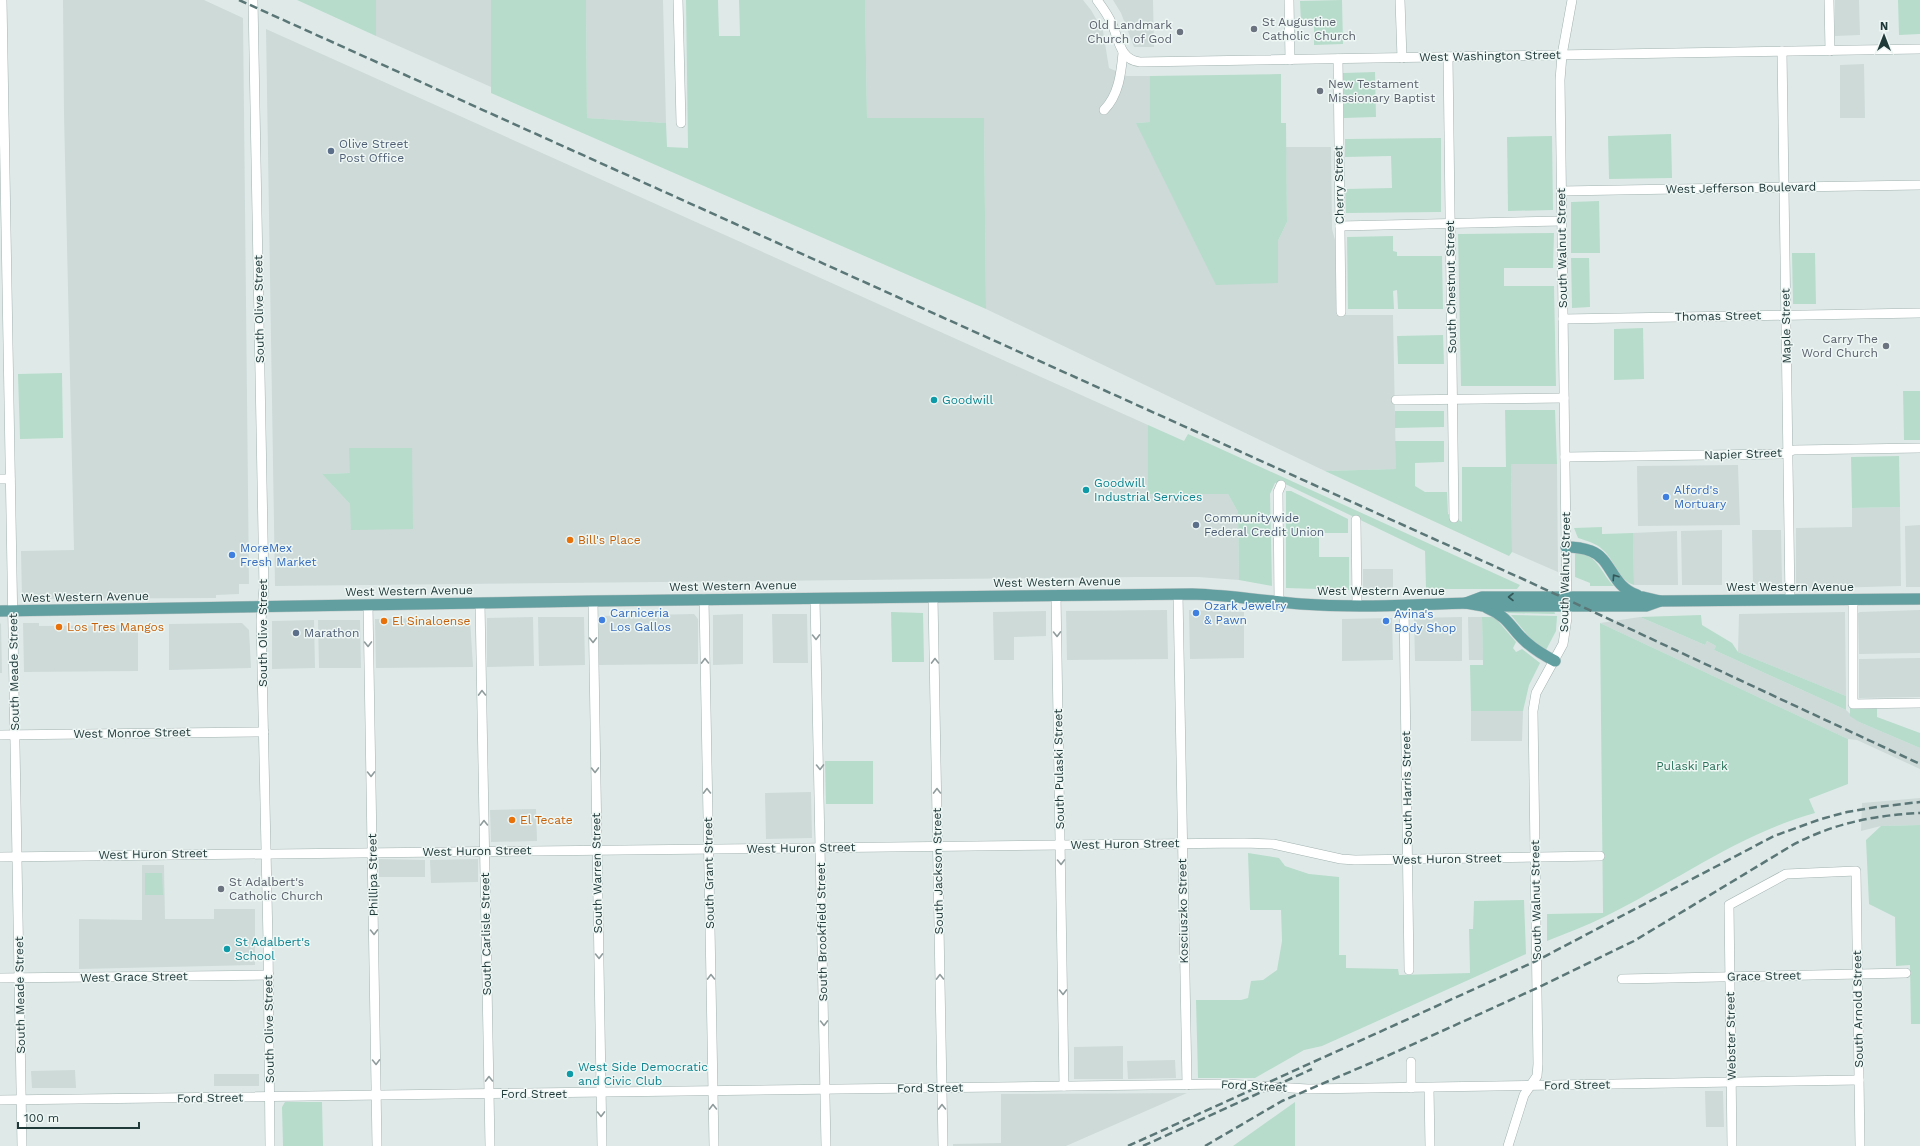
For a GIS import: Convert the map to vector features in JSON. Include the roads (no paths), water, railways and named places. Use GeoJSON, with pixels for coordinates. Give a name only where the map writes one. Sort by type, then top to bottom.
{"type":"FeatureCollection","features":[{"type":"Feature","properties":{"kind":"main road"},"geometry":{"type":"LineString","coordinates":[[1566,547],[1592,551],[1603,560],[1622,587],[1629,592],[1643,597]]}},
{"type":"Feature","properties":{"kind":"main road","name":"West Western Avenue"},"geometry":{"type":"LineString","coordinates":[[0,611],[704,599],[1178,594],[1232,595],[1302,604],[1404,605],[1466,603],[1483,606],[1643,597],[1660,601],[1920,599]]}},
{"type":"Feature","properties":{"kind":"main road","name":"West Western Avenue"},"geometry":{"type":"LineString","coordinates":[[1466,603],[1482,597],[1646,606],[1660,601]]}},
{"type":"Feature","properties":{"kind":"main road"},"geometry":{"type":"LineString","coordinates":[[1483,606],[1506,619],[1525,642],[1541,654],[1555,661]]}},
{"type":"Feature","properties":{"kind":"street","name":"South Meade Street"},"geometry":{"type":"LineString","coordinates":[[2,0],[4,328],[13,610],[22,1146]]}},
{"type":"Feature","properties":{"kind":"street","name":"South Olive Street"},"geometry":{"type":"LineString","coordinates":[[253,0],[264,588],[262,607],[271,1098],[270,1146]]}},
{"type":"Feature","properties":{"kind":"street"},"geometry":{"type":"LineString","coordinates":[[678,0],[681,123]]}},
{"type":"Feature","properties":{"kind":"street"},"geometry":{"type":"LineString","coordinates":[[1097,0],[1110,19],[1123,53],[1118,87],[1104,110]]}},
{"type":"Feature","properties":{"kind":"street"},"geometry":{"type":"LineString","coordinates":[[1289,0],[1290,60]]}},
{"type":"Feature","properties":{"kind":"street"},"geometry":{"type":"LineString","coordinates":[[1400,0],[1402,58]]}},
{"type":"Feature","properties":{"kind":"street","name":"South Walnut Street"},"geometry":{"type":"LineString","coordinates":[[1508,1146],[1524,1095],[1537,1076],[1538,1064],[1533,711],[1536,693],[1563,644],[1566,629],[1567,602],[1560,80],[1562,55],[1572,0]]}},
{"type":"Feature","properties":{"kind":"street"},"geometry":{"type":"LineString","coordinates":[[1829,0],[1830,51]]}},
{"type":"Feature","properties":{"kind":"street","name":"West Washington Street"},"geometry":{"type":"LineString","coordinates":[[1123,53],[1133,61],[1142,62],[1920,49]]}},
{"type":"Feature","properties":{"kind":"street","name":"Maple Street"},"geometry":{"type":"LineString","coordinates":[[1782,51],[1790,600]]}},
{"type":"Feature","properties":{"kind":"street","name":"South Chestnut Street"},"geometry":{"type":"LineString","coordinates":[[1448,57],[1454,518]]}},
{"type":"Feature","properties":{"kind":"street","name":"Cherry Street"},"geometry":{"type":"LineString","coordinates":[[1338,59],[1342,312]]}},
{"type":"Feature","properties":{"kind":"street","name":"West Jefferson Boulevard"},"geometry":{"type":"LineString","coordinates":[[1562,191],[1920,185]]}},
{"type":"Feature","properties":{"kind":"street"},"geometry":{"type":"LineString","coordinates":[[1340,226],[1562,222]]}},
{"type":"Feature","properties":{"kind":"street","name":"Thomas Street"},"geometry":{"type":"LineString","coordinates":[[1563,319],[1920,313]]}},
{"type":"Feature","properties":{"kind":"street"},"geometry":{"type":"LineString","coordinates":[[1396,400],[1564,398]]}},
{"type":"Feature","properties":{"kind":"street","name":"Napier Street"},"geometry":{"type":"LineString","coordinates":[[1565,457],[1782,454],[1794,450],[1920,448]]}},
{"type":"Feature","properties":{"kind":"street"},"geometry":{"type":"LineString","coordinates":[[0,479],[10,479]]}},
{"type":"Feature","properties":{"kind":"street"},"geometry":{"type":"LineString","coordinates":[[1279,602],[1278,492],[1281,485]]}},
{"type":"Feature","properties":{"kind":"street"},"geometry":{"type":"LineString","coordinates":[[1356,520],[1357,605]]}},
{"type":"Feature","properties":{"kind":"street","name":"Kosciuszko Street"},"geometry":{"type":"LineString","coordinates":[[1178,594],[1187,1085]]}},
{"type":"Feature","properties":{"kind":"street","name":"South Pulaski Street"},"geometry":{"type":"LineString","coordinates":[[1056,595],[1064,1086]]}},
{"type":"Feature","properties":{"kind":"street","name":"South Jackson Street"},"geometry":{"type":"LineString","coordinates":[[933,597],[943,1146]]}},
{"type":"Feature","properties":{"kind":"street","name":"South Brookfield Street"},"geometry":{"type":"LineString","coordinates":[[815,598],[826,1146]]}},
{"type":"Feature","properties":{"kind":"street","name":"South Grant Street"},"geometry":{"type":"LineString","coordinates":[[704,599],[714,1146]]}},
{"type":"Feature","properties":{"kind":"street"},"geometry":{"type":"LineString","coordinates":[[1853,600],[1853,704],[1920,703]]}},
{"type":"Feature","properties":{"kind":"street","name":"South Warren Street"},"geometry":{"type":"LineString","coordinates":[[592,601],[602,1146]]}},
{"type":"Feature","properties":{"kind":"street","name":"South Carlisle Street"},"geometry":{"type":"LineString","coordinates":[[480,603],[490,1146]]}},
{"type":"Feature","properties":{"kind":"street","name":"Phillipa Street"},"geometry":{"type":"LineString","coordinates":[[368,605],[377,1146]]}},
{"type":"Feature","properties":{"kind":"street","name":"South Harris Street"},"geometry":{"type":"LineString","coordinates":[[1404,605],[1409,970]]}},
{"type":"Feature","properties":{"kind":"street","name":"West Monroe Street"},"geometry":{"type":"LineString","coordinates":[[0,735],[264,732]]}},
{"type":"Feature","properties":{"kind":"street","name":"West Huron Street"},"geometry":{"type":"LineString","coordinates":[[0,856],[1182,843],[1273,844],[1341,859],[1407,860],[1600,856]]}},
{"type":"Feature","properties":{"kind":"street","name":"South Arnold Street"},"geometry":{"type":"LineString","coordinates":[[1730,903],[1786,874],[1856,871],[1860,1146]]}},
{"type":"Feature","properties":{"kind":"street","name":"Webster Street"},"geometry":{"type":"LineString","coordinates":[[1730,903],[1732,1146]]}},
{"type":"Feature","properties":{"kind":"street","name":"Grace Street"},"geometry":{"type":"LineString","coordinates":[[1622,979],[1906,973]]}},
{"type":"Feature","properties":{"kind":"street","name":"West Grace Street"},"geometry":{"type":"LineString","coordinates":[[0,978],[268,975]]}},
{"type":"Feature","properties":{"kind":"street"},"geometry":{"type":"LineString","coordinates":[[1411,1062],[1411,1088]]}},
{"type":"Feature","properties":{"kind":"street","name":"Ford Street"},"geometry":{"type":"LineString","coordinates":[[0,1100],[271,1098],[376,1095],[1226,1084],[1308,1089],[1429,1088],[1859,1080]]}},
{"type":"Feature","properties":{"kind":"street"},"geometry":{"type":"LineString","coordinates":[[1429,1088],[1430,1146]]}},
{"type":"Feature","properties":{"kind":"railway"},"geometry":{"type":"LineString","coordinates":[[239,0],[1525,580],[1920,764]]}},
{"type":"Feature","properties":{"kind":"railway"},"geometry":{"type":"LineString","coordinates":[[1128,1146],[1536,961],[1774,836],[1821,819],[1847,812],[1920,802]]}},
{"type":"Feature","properties":{"kind":"railway"},"geometry":{"type":"LineString","coordinates":[[1205,1146],[1282,1101],[1387,1056],[1537,988],[1634,941],[1806,838],[1837,826],[1853,822],[1886,816],[1920,813]]}},
{"type":"Feature","properties":{"kind":"railway"},"geometry":{"type":"LineString","coordinates":[[1143,1146],[1312,1069]]}},
{"type":"Feature","properties":{"kind":"place","name":"St Augustine Catholic Church"},"geometry":{"type":"Point","coordinates":[1254,29]}},
{"type":"Feature","properties":{"kind":"place","name":"Old Landmark Church of God"},"geometry":{"type":"Point","coordinates":[1180,32]}},
{"type":"Feature","properties":{"kind":"place","name":"New Testament Missionary Baptist"},"geometry":{"type":"Point","coordinates":[1320,91]}},
{"type":"Feature","properties":{"kind":"place","name":"Olive Street Post Office"},"geometry":{"type":"Point","coordinates":[331,151]}},
{"type":"Feature","properties":{"kind":"place","name":"Carry The Word Church"},"geometry":{"type":"Point","coordinates":[1886,346]}},
{"type":"Feature","properties":{"kind":"place","name":"Goodwill"},"geometry":{"type":"Point","coordinates":[934,400]}},
{"type":"Feature","properties":{"kind":"place","name":"Goodwill Industrial Services"},"geometry":{"type":"Point","coordinates":[1086,490]}},
{"type":"Feature","properties":{"kind":"place","name":"Alford's Mortuary"},"geometry":{"type":"Point","coordinates":[1666,497]}},
{"type":"Feature","properties":{"kind":"place","name":"Communitywide Federal Credit Union"},"geometry":{"type":"Point","coordinates":[1196,525]}},
{"type":"Feature","properties":{"kind":"place","name":"Bill's Place"},"geometry":{"type":"Point","coordinates":[570,540]}},
{"type":"Feature","properties":{"kind":"place","name":"MoreMex Fresh Market"},"geometry":{"type":"Point","coordinates":[232,555]}},
{"type":"Feature","properties":{"kind":"place","name":"Ozark Jewelry & Pawn"},"geometry":{"type":"Point","coordinates":[1196,613]}},
{"type":"Feature","properties":{"kind":"place","name":"Carniceria Los Gallos"},"geometry":{"type":"Point","coordinates":[602,620]}},
{"type":"Feature","properties":{"kind":"place","name":"El Sinaloense"},"geometry":{"type":"Point","coordinates":[384,621]}},
{"type":"Feature","properties":{"kind":"place","name":"Avina's Body Shop"},"geometry":{"type":"Point","coordinates":[1386,621]}},
{"type":"Feature","properties":{"kind":"place","name":"Los Tres Mangos"},"geometry":{"type":"Point","coordinates":[59,627]}},
{"type":"Feature","properties":{"kind":"place","name":"Marathon"},"geometry":{"type":"Point","coordinates":[296,633]}},
{"type":"Feature","properties":{"kind":"place","name":"El Tecate"},"geometry":{"type":"Point","coordinates":[512,820]}},
{"type":"Feature","properties":{"kind":"place","name":"St Adalbert's Catholic Church"},"geometry":{"type":"Point","coordinates":[221,889]}},
{"type":"Feature","properties":{"kind":"place","name":"St Adalbert's School"},"geometry":{"type":"Point","coordinates":[227,949]}},
{"type":"Feature","properties":{"kind":"place","name":"West Side Democratic and Civic Club"},"geometry":{"type":"Point","coordinates":[570,1074]}},
{"type":"Feature","properties":{"kind":"park label","name":"Pulaski Park"},"geometry":{"type":"Point","coordinates":[1692,766]}}]}
